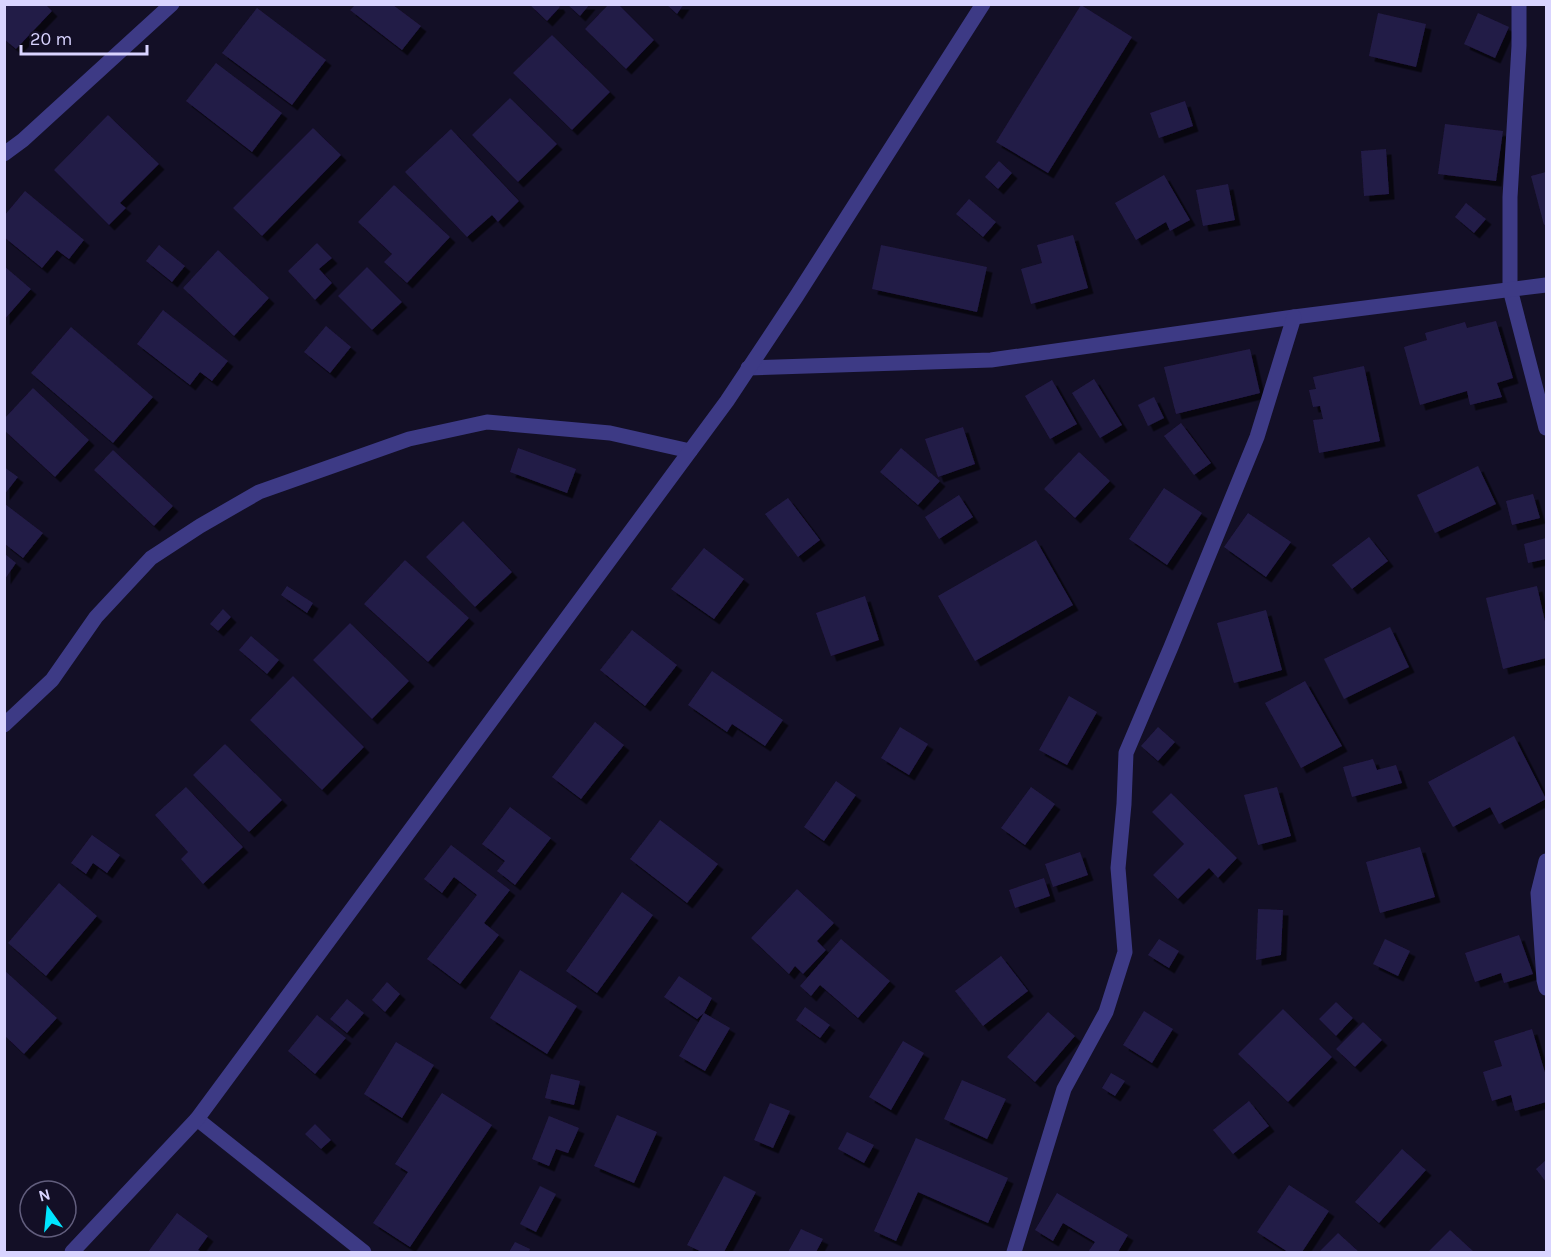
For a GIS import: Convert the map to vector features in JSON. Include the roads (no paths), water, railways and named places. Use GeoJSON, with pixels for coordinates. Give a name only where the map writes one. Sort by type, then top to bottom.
{"type":"FeatureCollection","features":[{"type":"Feature","properties":{"kind":"street"},"geometry":{"type":"LineString","coordinates":[[4,154],[23,140],[172,4]]}},
{"type":"Feature","properties":{"kind":"street"},"geometry":{"type":"LineString","coordinates":[[72,1252],[196,1119],[690,451],[796,297],[983,4]]}},
{"type":"Feature","properties":{"kind":"street"},"geometry":{"type":"LineString","coordinates":[[1519,4],[1519,46],[1510,197],[1510,289],[1546,428]]}},
{"type":"Feature","properties":{"kind":"street"},"geometry":{"type":"LineString","coordinates":[[748,368],[991,360],[1294,317],[1546,285]]}},
{"type":"Feature","properties":{"kind":"street"},"geometry":{"type":"LineString","coordinates":[[1014,1252],[1064,1089],[1106,1012],[1125,952],[1118,868],[1126,753],[1257,437],[1294,317]]}},
{"type":"Feature","properties":{"kind":"street"},"geometry":{"type":"LineString","coordinates":[[4,725],[52,680],[96,617],[151,558],[259,492],[409,439],[487,422],[610,433],[690,451]]}},
{"type":"Feature","properties":{"kind":"street"},"geometry":{"type":"LineString","coordinates":[[1546,861],[1538,893],[1546,982]]}},
{"type":"Feature","properties":{"kind":"street"},"geometry":{"type":"LineString","coordinates":[[196,1119],[364,1252]]}}]}
